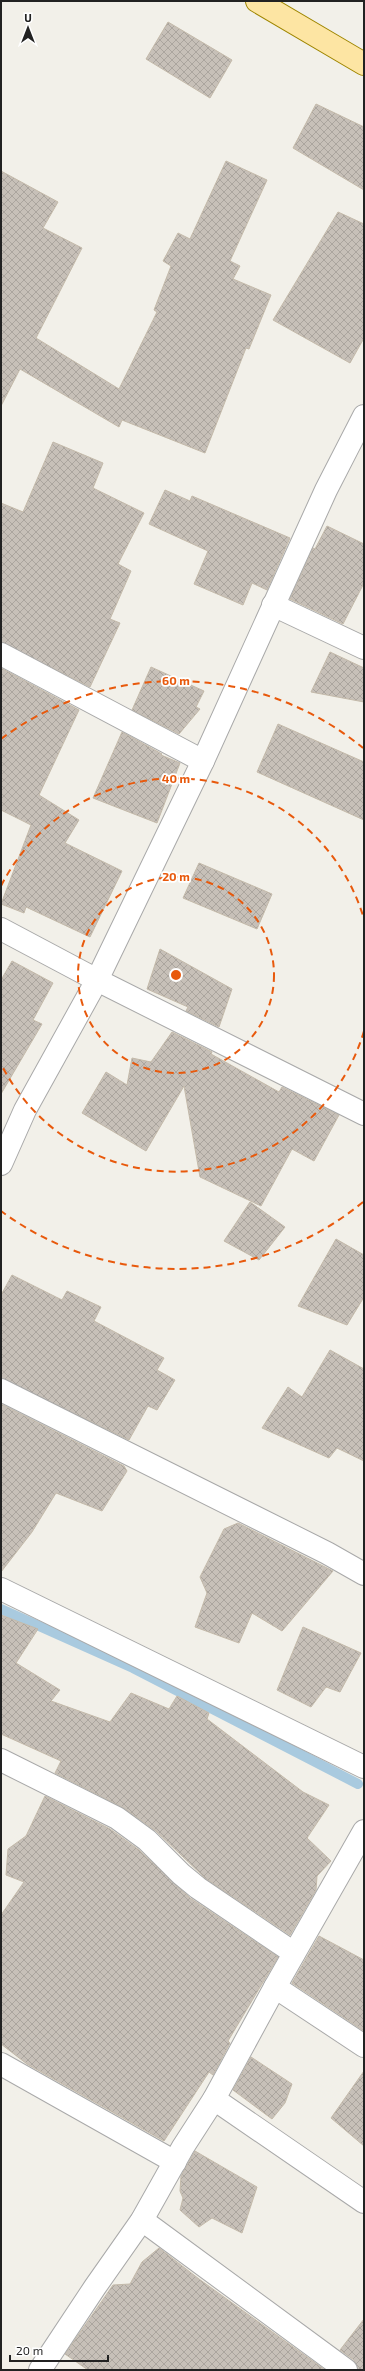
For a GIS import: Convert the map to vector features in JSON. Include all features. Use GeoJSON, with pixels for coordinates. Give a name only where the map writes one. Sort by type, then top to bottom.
{"type":"FeatureCollection","features":[{"type":"Feature","properties":{"kind":"main road"},"geometry":{"type":"LineString","coordinates":[[256,1],[364,64]]}},
{"type":"Feature","properties":{"kind":"street"},"geometry":{"type":"LineString","coordinates":[[1,1164],[25,1110],[97,980],[203,760],[326,490],[364,416]]}},
{"type":"Feature","properties":{"kind":"street"},"geometry":{"type":"LineString","coordinates":[[273,605],[364,648]]}},
{"type":"Feature","properties":{"kind":"street"},"geometry":{"type":"LineString","coordinates":[[1,654],[203,760]]}},
{"type":"Feature","properties":{"kind":"street"},"geometry":{"type":"LineString","coordinates":[[1,929],[97,980],[364,1114]]}},
{"type":"Feature","properties":{"kind":"street"},"geometry":{"type":"LineString","coordinates":[[1,1390],[320,1549],[364,1574]]}},
{"type":"Feature","properties":{"kind":"street"},"geometry":{"type":"LineString","coordinates":[[1,1589],[364,1767]]}},
{"type":"Feature","properties":{"kind":"street"},"geometry":{"type":"LineString","coordinates":[[1,1760],[117,1818],[147,1840],[181,1874],[198,1888],[294,1953]]}},
{"type":"Feature","properties":{"kind":"street"},"geometry":{"type":"LineString","coordinates":[[40,2370],[95,2286],[142,2220],[175,2162],[214,2099],[274,1987],[364,1831]]}},
{"type":"Feature","properties":{"kind":"street"},"geometry":{"type":"LineString","coordinates":[[274,1987],[364,2046]]}},
{"type":"Feature","properties":{"kind":"street"},"geometry":{"type":"LineString","coordinates":[[1,2064],[175,2162]]}},
{"type":"Feature","properties":{"kind":"street"},"geometry":{"type":"LineString","coordinates":[[214,2099],[364,2202]]}},
{"type":"Feature","properties":{"kind":"street"},"geometry":{"type":"LineString","coordinates":[[142,2220],[346,2370]]}},
{"type":"Feature","properties":{"kind":"building"},"geometry":{"type":"Polygon","coordinates":[[[168,22],[232,60],[210,98],[146,59],[168,22]]]}},
{"type":"Feature","properties":{"kind":"building"},"geometry":{"type":"Polygon","coordinates":[[[316,104],[364,127],[364,190],[293,148],[316,104]]]}},
{"type":"Feature","properties":{"kind":"building"},"geometry":{"type":"Polygon","coordinates":[[[226,161],[267,180],[230,261],[240,266],[233,279],[271,295],[249,349],[246,348],[205,453],[122,420],[119,427],[20,369],[1,406],[1,171],[58,202],[43,228],[82,248],[36,338],[119,389],[157,312],[154,310],[171,266],[163,261],[178,233],[190,239],[226,161]]]}},
{"type":"Feature","properties":{"kind":"building"},"geometry":{"type":"Polygon","coordinates":[[[338,212],[364,224],[364,338],[350,363],[273,320],[338,212]]]}},
{"type":"Feature","properties":{"kind":"building"},"geometry":{"type":"Polygon","coordinates":[[[53,442],[103,463],[93,488],[144,513],[118,564],[131,571],[110,619],[120,623],[90,687],[1,642],[1,503],[23,512],[53,442]]]}},
{"type":"Feature","properties":{"kind":"building"},"geometry":{"type":"Polygon","coordinates":[[[165,490],[190,501],[192,496],[290,538],[267,590],[252,583],[243,605],[194,584],[208,551],[149,524],[165,490]]]}},
{"type":"Feature","properties":{"kind":"building"},"geometry":{"type":"Polygon","coordinates":[[[327,526],[364,544],[364,583],[343,624],[290,599],[313,548],[315,549],[327,526]]]}},
{"type":"Feature","properties":{"kind":"building"},"geometry":{"type":"Polygon","coordinates":[[[330,652],[364,668],[364,702],[311,692],[330,652]]]}},
{"type":"Feature","properties":{"kind":"building"},"geometry":{"type":"Polygon","coordinates":[[[151,667],[204,691],[196,707],[200,709],[179,734],[132,710],[151,667]]]}},
{"type":"Feature","properties":{"kind":"building"},"geometry":{"type":"Polygon","coordinates":[[[1,668],[79,710],[39,795],[79,820],[65,843],[122,871],[90,937],[26,907],[24,913],[1,904],[31,825],[1,810],[1,668]]]}},
{"type":"Feature","properties":{"kind":"building"},"geometry":{"type":"Polygon","coordinates":[[[278,724],[364,762],[364,820],[257,772],[278,724]]]}},
{"type":"Feature","properties":{"kind":"building"},"geometry":{"type":"Polygon","coordinates":[[[122,732],[162,754],[161,755],[180,763],[157,823],[93,798],[122,732]]]}},
{"type":"Feature","properties":{"kind":"building"},"geometry":{"type":"Polygon","coordinates":[[[199,863],[272,894],[257,929],[183,898],[199,863]]]}},
{"type":"Feature","properties":{"kind":"building"},"geometry":{"type":"Polygon","coordinates":[[[160,949],[232,989],[219,1027],[186,1011],[188,1007],[147,989],[160,949]]]}},
{"type":"Feature","properties":{"kind":"building"},"geometry":{"type":"Polygon","coordinates":[[[12,961],[53,983],[33,1020],[42,1024],[1,1094],[1,980],[12,961]]]}},
{"type":"Feature","properties":{"kind":"building"},"geometry":{"type":"Polygon","coordinates":[[[172,1032],[212,1052],[211,1054],[279,1092],[282,1087],[339,1115],[314,1161],[292,1149],[261,1206],[200,1177],[184,1086],[146,1151],[82,1113],[106,1072],[127,1085],[132,1058],[151,1062],[172,1032]]]}},
{"type":"Feature","properties":{"kind":"building"},"geometry":{"type":"Polygon","coordinates":[[[250,1202],[285,1227],[259,1260],[224,1241],[250,1202]]]}},
{"type":"Feature","properties":{"kind":"building"},"geometry":{"type":"Polygon","coordinates":[[[336,1239],[364,1255],[364,1297],[347,1325],[298,1306],[336,1239]]]}},
{"type":"Feature","properties":{"kind":"building"},"geometry":{"type":"Polygon","coordinates":[[[12,1275],[62,1300],[67,1291],[101,1307],[94,1321],[164,1358],[157,1370],[175,1380],[157,1410],[148,1406],[129,1440],[1,1378],[1,1295],[12,1275]]]}},
{"type":"Feature","properties":{"kind":"building"},"geometry":{"type":"Polygon","coordinates":[[[330,1350],[364,1369],[364,1461],[337,1448],[329,1458],[262,1428],[288,1387],[302,1397],[330,1350]]]}},
{"type":"Feature","properties":{"kind":"building"},"geometry":{"type":"Polygon","coordinates":[[[1,1404],[124,1466],[127,1471],[102,1511],[56,1493],[32,1532],[1,1572],[1,1404]]]}},
{"type":"Feature","properties":{"kind":"building"},"geometry":{"type":"Polygon","coordinates":[[[238,1523],[333,1571],[282,1631],[252,1613],[239,1643],[195,1627],[207,1593],[200,1577],[224,1529],[238,1523]]]}},
{"type":"Feature","properties":{"kind":"building"},"geometry":{"type":"Polygon","coordinates":[[[1,1615],[38,1629],[16,1663],[60,1690],[51,1701],[110,1722],[131,1693],[169,1709],[177,1696],[209,1713],[207,1719],[303,1792],[329,1805],[307,1838],[331,1861],[317,1876],[316,1890],[290,1935],[205,1878],[156,1831],[124,1808],[55,1773],[61,1761],[1,1734],[1,1615]]]}},
{"type":"Feature","properties":{"kind":"building"},"geometry":{"type":"Polygon","coordinates":[[[303,1627],[361,1653],[340,1692],[326,1687],[311,1707],[277,1690],[303,1627]]]}},
{"type":"Feature","properties":{"kind":"building"},"geometry":{"type":"Polygon","coordinates":[[[45,1796],[110,1829],[139,1850],[190,1898],[278,1957],[228,2041],[230,2043],[213,2075],[209,2072],[164,2141],[27,2064],[1,2044],[1,1915],[24,1882],[6,1875],[8,1849],[26,1836],[45,1796]]]}},
{"type":"Feature","properties":{"kind":"building"},"geometry":{"type":"Polygon","coordinates":[[[319,1936],[364,1960],[364,2031],[292,1983],[319,1936]]]}},
{"type":"Feature","properties":{"kind":"building"},"geometry":{"type":"Polygon","coordinates":[[[251,2057],[292,2084],[285,2103],[272,2119],[233,2090],[251,2057]]]}},
{"type":"Feature","properties":{"kind":"building"},"geometry":{"type":"Polygon","coordinates":[[[364,2071],[364,2146],[331,2118],[364,2071]]]}},
{"type":"Feature","properties":{"kind":"building"},"geometry":{"type":"Polygon","coordinates":[[[195,2151],[257,2187],[242,2233],[212,2218],[199,2227],[180,2210],[183,2198],[180,2191],[181,2176],[195,2151]]]}},
{"type":"Feature","properties":{"kind":"building"},"geometry":{"type":"Polygon","coordinates":[[[159,2248],[199,2279],[325,2370],[88,2370],[65,2354],[113,2285],[130,2284],[142,2262],[159,2248]]]}},
{"type":"Feature","properties":{"kind":"building"},"geometry":{"type":"Polygon","coordinates":[[[364,2319],[364,2370],[358,2370],[354,2360],[340,2350],[364,2319]]]}},
{"type":"Feature","properties":{"kind":"waterway"},"geometry":{"type":"LineString","coordinates":[[1,1609],[133,1668],[358,1784]]}}]}
